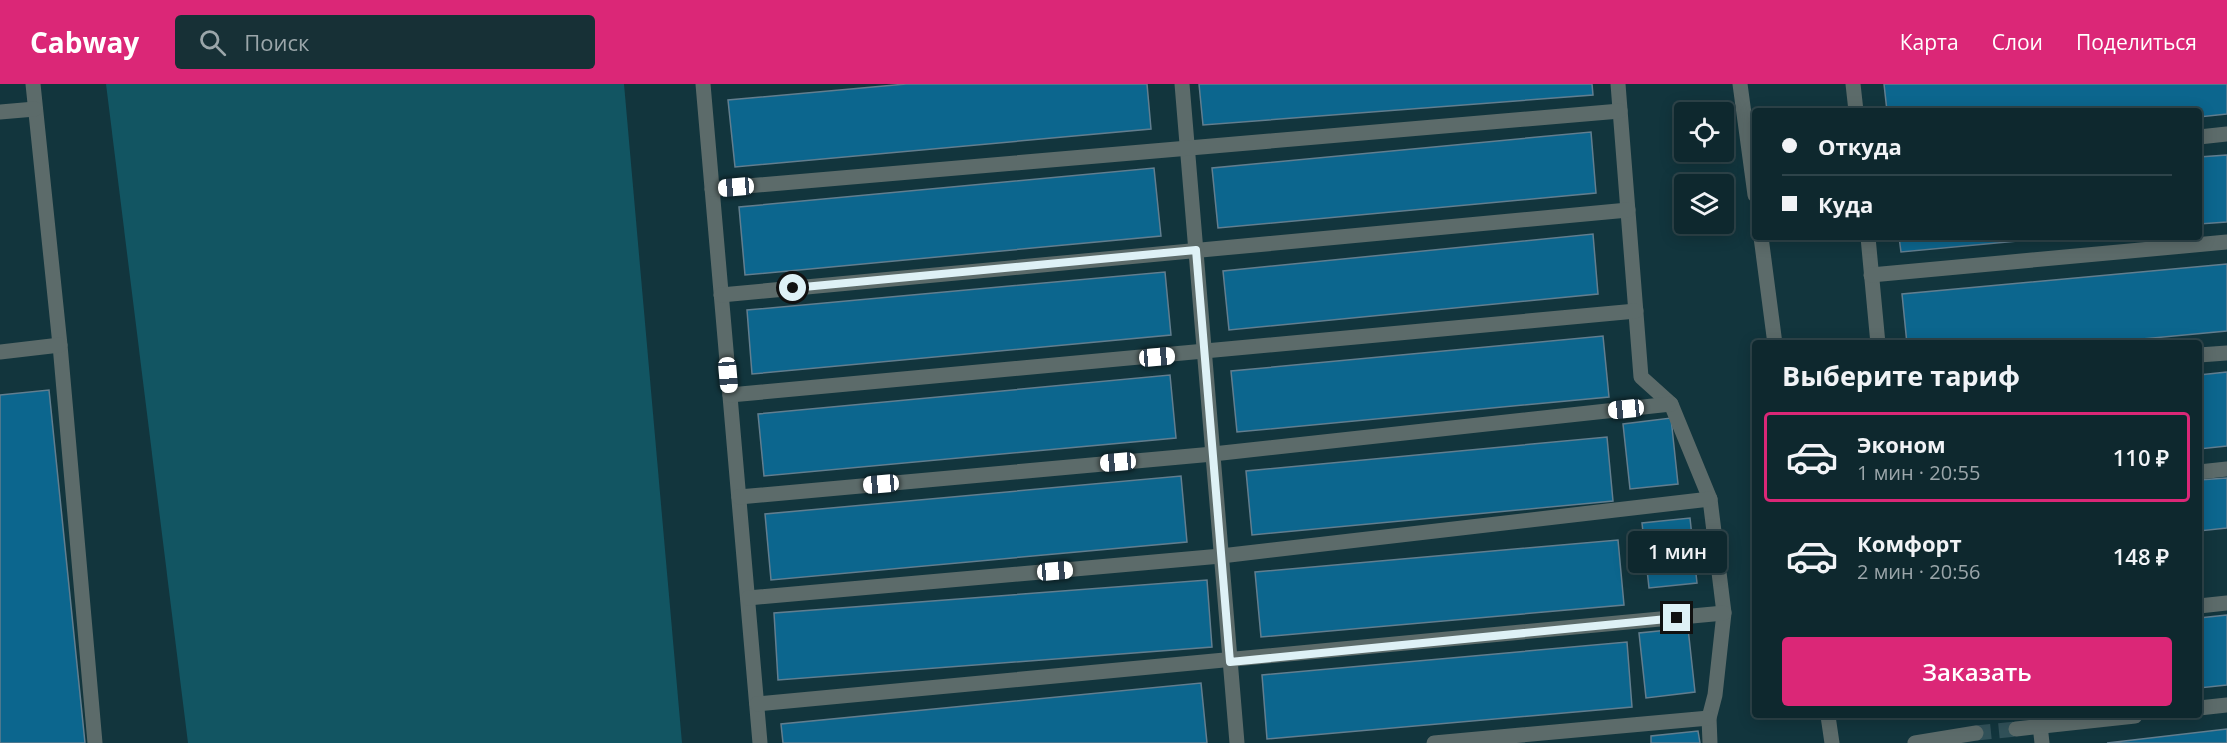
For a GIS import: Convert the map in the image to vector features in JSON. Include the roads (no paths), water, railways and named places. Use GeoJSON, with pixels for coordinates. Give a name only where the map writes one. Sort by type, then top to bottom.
{"type":"FeatureCollection","features":[{"type":"Feature","properties":{"kind":"street"},"geometry":{"type":"LineString","coordinates":[[33,84],[60,345],[95,743]]}},
{"type":"Feature","properties":{"kind":"street"},"geometry":{"type":"LineString","coordinates":[[703,84],[760,743]]}},
{"type":"Feature","properties":{"kind":"street"},"geometry":{"type":"LineString","coordinates":[[1182,84],[1237,743]]}},
{"type":"Feature","properties":{"kind":"street"},"geometry":{"type":"LineString","coordinates":[[1618,84],[1641,377],[1671,404],[1710,499],[1724,613],[1715,695],[1709,718],[1710,743]]}},
{"type":"Feature","properties":{"kind":"street"},"geometry":{"type":"LineString","coordinates":[[1740,84],[1752,173]]}},
{"type":"Feature","properties":{"kind":"street"},"geometry":{"type":"LineString","coordinates":[[1854,84],[1856,108]]}},
{"type":"Feature","properties":{"kind":"street"},"geometry":{"type":"LineString","coordinates":[[0,112],[35,109]]}},
{"type":"Feature","properties":{"kind":"street"},"geometry":{"type":"LineString","coordinates":[[712,189],[1620,111]]}},
{"type":"Feature","properties":{"kind":"street"},"geometry":{"type":"LineString","coordinates":[[2202,137],[2227,134]]}},
{"type":"Feature","properties":{"kind":"street"},"geometry":{"type":"LineString","coordinates":[[722,295],[1628,210]]}},
{"type":"Feature","properties":{"kind":"street"},"geometry":{"type":"LineString","coordinates":[[1761,240],[1774,340]]}},
{"type":"Feature","properties":{"kind":"street"},"geometry":{"type":"LineString","coordinates":[[1868,240],[1878,340]]}},
{"type":"Feature","properties":{"kind":"street"},"geometry":{"type":"LineString","coordinates":[[1871,275],[2227,242]]}},
{"type":"Feature","properties":{"kind":"street"},"geometry":{"type":"LineString","coordinates":[[730,395],[1204,353],[1636,311]]}},
{"type":"Feature","properties":{"kind":"street"},"geometry":{"type":"LineString","coordinates":[[0,352],[60,345]]}},
{"type":"Feature","properties":{"kind":"street"},"geometry":{"type":"LineString","coordinates":[[2202,355],[2227,353]]}},
{"type":"Feature","properties":{"kind":"street"},"geometry":{"type":"LineString","coordinates":[[739,497],[1213,454],[1671,404]]}},
{"type":"Feature","properties":{"kind":"street"},"geometry":{"type":"LineString","coordinates":[[2202,472],[2227,469]]}},
{"type":"Feature","properties":{"kind":"street"},"geometry":{"type":"LineString","coordinates":[[748,598],[1221,556],[1710,499]]}},
{"type":"Feature","properties":{"kind":"street"},"geometry":{"type":"LineString","coordinates":[[2202,606],[2227,603]]}},
{"type":"Feature","properties":{"kind":"street"},"geometry":{"type":"LineString","coordinates":[[757,704],[1230,662],[1724,613]]}},
{"type":"Feature","properties":{"kind":"street"},"geometry":{"type":"LineString","coordinates":[[2202,708],[2227,705]]}},
{"type":"Feature","properties":{"kind":"street"},"geometry":{"type":"LineString","coordinates":[[1434,743],[1709,718]]}},
{"type":"Feature","properties":{"kind":"street"},"geometry":{"type":"LineString","coordinates":[[1828,718],[1832,743]]}},
{"type":"Feature","properties":{"kind":"street"},"geometry":{"type":"LineString","coordinates":[[2016,729],[2040,721],[2097,718]]}},
{"type":"Feature","properties":{"kind":"street"},"geometry":{"type":"LineString","coordinates":[[2040,721],[2042,743]]}},
{"type":"Feature","properties":{"kind":"street"},"geometry":{"type":"LineString","coordinates":[[1915,743],[1976,733]]}},
{"type":"Feature","properties":{"kind":"tunnel"},"geometry":{"type":"LineString","coordinates":[[1976,733],[2016,729]]}}]}
